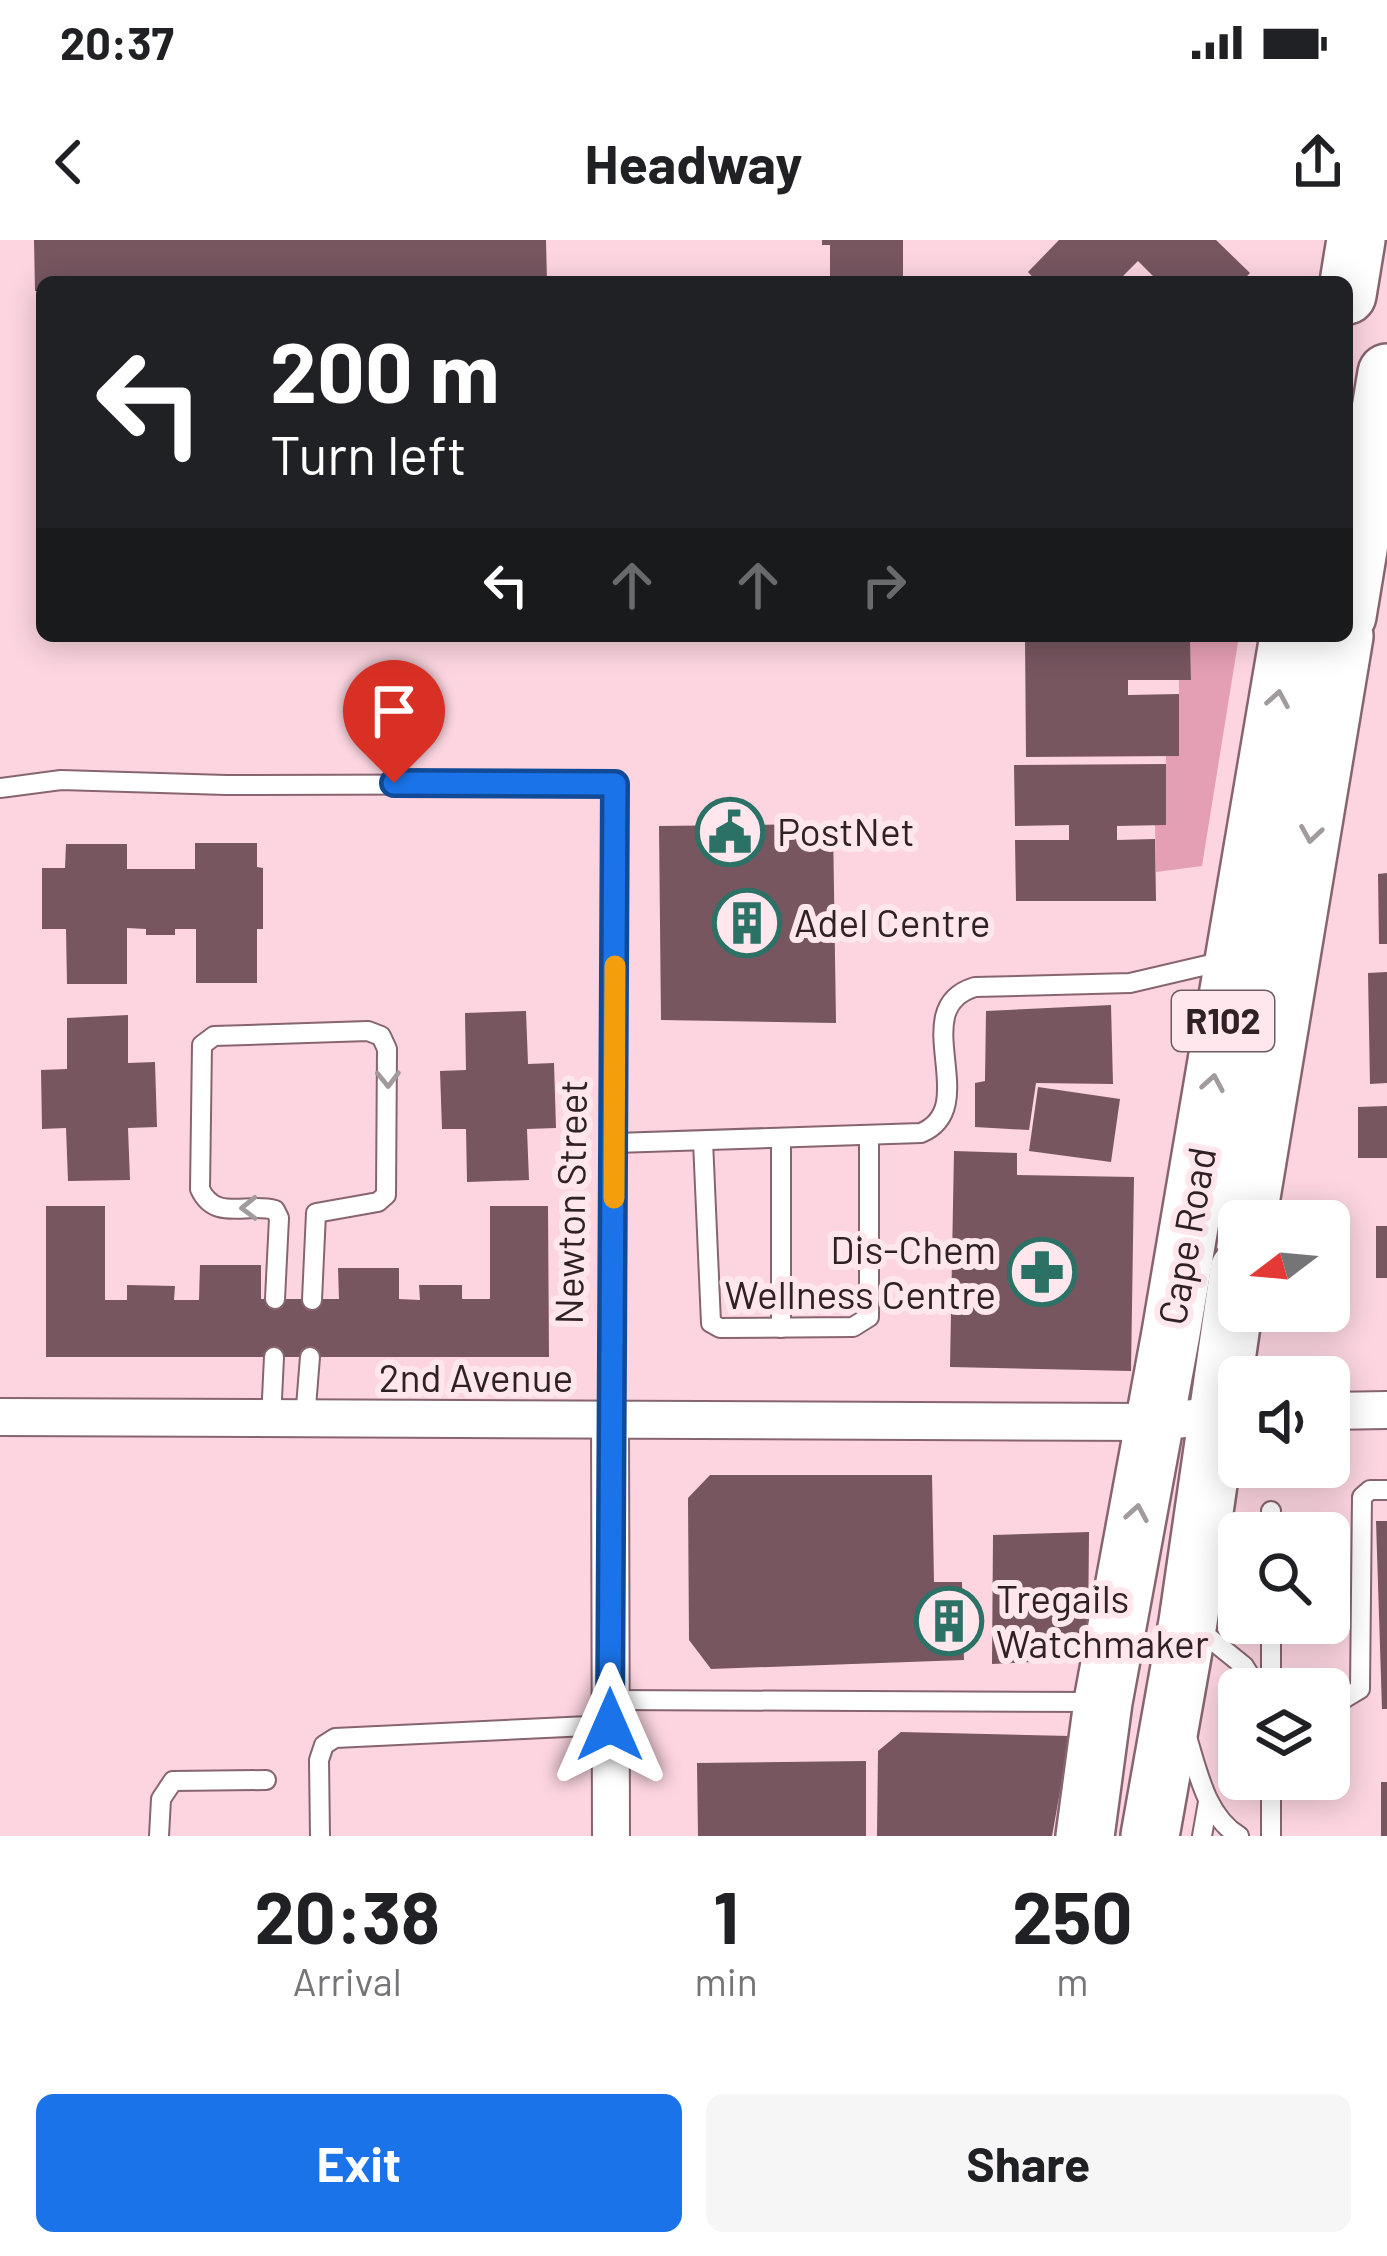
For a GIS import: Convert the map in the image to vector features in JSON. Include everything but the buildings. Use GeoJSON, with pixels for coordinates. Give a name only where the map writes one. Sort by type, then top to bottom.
{"type":"FeatureCollection","features":[{"type":"Feature","properties":{"kind":"main road"},"geometry":{"type":"LineString","coordinates":[[1350,276],[1356,240]]}},
{"type":"Feature","properties":{"kind":"main road"},"geometry":{"type":"LineString","coordinates":[[1353,580],[1387,374]]}},
{"type":"Feature","properties":{"kind":"main road","name":"Cape Road"},"geometry":{"type":"LineString","coordinates":[[1085,1836],[1103,1702],[1288,642]]}},
{"type":"Feature","properties":{"kind":"main road","name":"Cape Road"},"geometry":{"type":"LineString","coordinates":[[1250,1200],[1343,642]]}},
{"type":"Feature","properties":{"kind":"main road","name":"Cape Road"},"geometry":{"type":"LineString","coordinates":[[1150,1836],[1218,1466]]}},
{"type":"Feature","properties":{"kind":"street"},"geometry":{"type":"LineString","coordinates":[[1350,1411],[1387,1410]]}},
{"type":"Feature","properties":{"kind":"street","name":"2nd Avenue"},"geometry":{"type":"LineString","coordinates":[[0,1418],[1154,1421],[1218,1415]]}},
{"type":"Feature","properties":{"kind":"street","name":"Newton Street"},"geometry":{"type":"LineString","coordinates":[[610,1421],[611,1836]]}},
{"type":"Feature","properties":{"kind":"lane","name":"Newton Street"},"geometry":{"type":"LineString","coordinates":[[0,788],[61,780],[226,785],[615,784],[610,1421]]}},
{"type":"Feature","properties":{"kind":"lane"},"geometry":{"type":"LineString","coordinates":[[615,1143],[921,1133],[936,1127],[945,1116],[948,1003],[958,992],[975,987],[1130,983],[1234,959]]}},
{"type":"Feature","properties":{"kind":"lane"},"geometry":{"type":"LineString","coordinates":[[275,1299],[279,1218],[275,1210],[215,1209],[200,1189],[202,1045],[214,1036],[368,1031],[381,1036],[387,1049],[386,1195],[378,1202],[316,1213],[312,1300]]}},
{"type":"Feature","properties":{"kind":"lane"},"geometry":{"type":"LineString","coordinates":[[703,1141],[711,1323],[720,1328],[853,1327],[869,1317],[869,1136]]}},
{"type":"Feature","properties":{"kind":"lane"},"geometry":{"type":"LineString","coordinates":[[781,1328],[782,1139]]}},
{"type":"Feature","properties":{"kind":"lane"},"geometry":{"type":"LineString","coordinates":[[274,1357],[288,1419]]}},
{"type":"Feature","properties":{"kind":"lane"},"geometry":{"type":"LineString","coordinates":[[288,1419],[310,1357]]}},
{"type":"Feature","properties":{"kind":"lane"},"geometry":{"type":"LineString","coordinates":[[1350,1695],[1360,1689],[1362,1497],[1370,1490],[1387,1490]]}},
{"type":"Feature","properties":{"kind":"lane"},"geometry":{"type":"LineString","coordinates":[[1188,1622],[1245,1668]]}},
{"type":"Feature","properties":{"kind":"lane"},"geometry":{"type":"LineString","coordinates":[[1174,1699],[1208,1802],[1221,1822],[1239,1836]]}},
{"type":"Feature","properties":{"kind":"lane"},"geometry":{"type":"LineString","coordinates":[[320,1836],[319,1760],[324,1745],[335,1738],[610,1713],[1103,1702]]}},
{"type":"Feature","properties":{"kind":"lane"},"geometry":{"type":"LineString","coordinates":[[159,1836],[161,1799],[173,1781],[266,1780]]}},
{"type":"Feature","properties":{"kind":"lane"},"geometry":{"type":"LineString","coordinates":[[1271,1800],[1271,1836]]}},
{"type":"Feature","properties":{"kind":"lane"},"geometry":{"type":"LineString","coordinates":[[1202,1836],[1208,1802]]}},
{"type":"Feature","properties":{"kind":"shaded area"},"geometry":{"type":"Polygon","coordinates":[[[1190,642],[1238,642],[1202,866],[1156,872],[1155,825],[1166,825],[1166,756],[1179,755],[1179,680],[1191,679],[1190,642]]]}},
{"type":"Feature","properties":{"kind":"slow traffic"},"geometry":{"type":"LineString","coordinates":[[614,1198],[615,966]]}},
{"type":"Feature","properties":{"kind":"place","name":"PostNet"},"geometry":{"type":"Point","coordinates":[730,832]}},
{"type":"Feature","properties":{"kind":"place","name":"Adel Centre"},"geometry":{"type":"Point","coordinates":[747,923]}},
{"type":"Feature","properties":{"kind":"place","name":"Dis-Chem Wellness Centre"},"geometry":{"type":"Point","coordinates":[1042,1272]}},
{"type":"Feature","properties":{"kind":"place","name":"Tregails Watchmaker"},"geometry":{"type":"Point","coordinates":[949,1621]}},
{"type":"Feature","properties":{"kind":"route"},"geometry":{"type":"LineString","coordinates":[[394,783],[615,784],[610,1725]]}}]}
